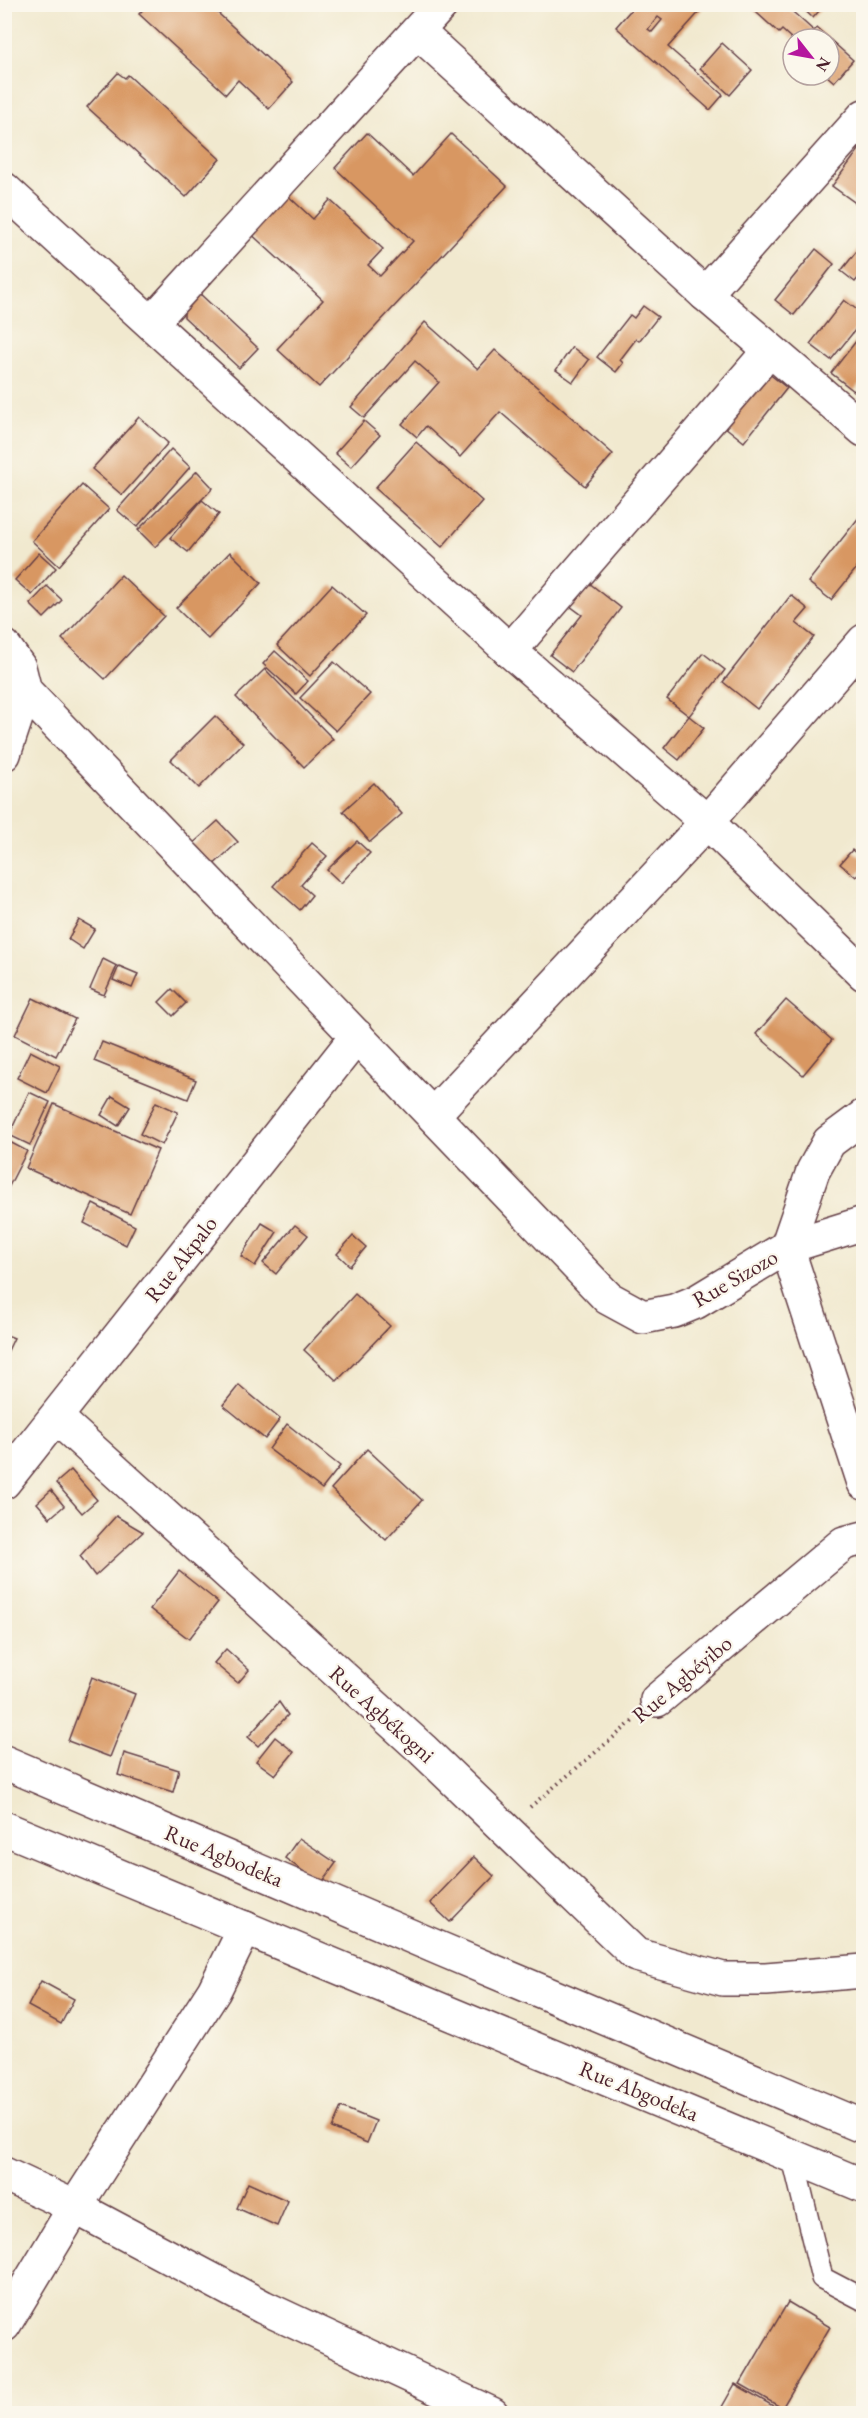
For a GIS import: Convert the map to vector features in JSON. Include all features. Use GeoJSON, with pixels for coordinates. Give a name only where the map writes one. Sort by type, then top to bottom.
{"type":"FeatureCollection","features":[{"type":"Feature","properties":{"kind":"street"},"geometry":{"type":"LineString","coordinates":[[153,321],[442,4]]}},
{"type":"Feature","properties":{"kind":"street"},"geometry":{"type":"LineString","coordinates":[[418,32],[705,294],[864,430]]}},
{"type":"Feature","properties":{"kind":"street"},"geometry":{"type":"LineString","coordinates":[[705,294],[864,116]]}},
{"type":"Feature","properties":{"kind":"street"},"geometry":{"type":"LineString","coordinates":[[4,189],[153,321],[510,651],[707,822],[864,974]]}},
{"type":"Feature","properties":{"kind":"street"},"geometry":{"type":"LineString","coordinates":[[510,651],[770,350]]}},
{"type":"Feature","properties":{"kind":"street"},"geometry":{"type":"LineString","coordinates":[[433,1114],[707,822],[864,641]]}},
{"type":"Feature","properties":{"kind":"street"},"geometry":{"type":"LineString","coordinates":[[4,646],[19,667],[4,754]]}},
{"type":"Feature","properties":{"kind":"street","name":"Rue Sizozo"},"geometry":{"type":"LineString","coordinates":[[15,687],[433,1114],[608,1298],[643,1317],[674,1311],[696,1302],[787,1247],[864,1223]]}},
{"type":"Feature","properties":{"kind":"street","name":"Rue Akpalo"},"geometry":{"type":"LineString","coordinates":[[4,1482],[57,1418],[357,1036]]}},
{"type":"Feature","properties":{"kind":"street"},"geometry":{"type":"LineString","coordinates":[[864,1116],[829,1142],[813,1172],[787,1247],[864,1483]]}},
{"type":"Feature","properties":{"kind":"street","name":"Rue Agbékogni"},"geometry":{"type":"LineString","coordinates":[[57,1418],[422,1749],[636,1955],[723,1978],[766,1979],[864,1971]]}},
{"type":"Feature","properties":{"kind":"street","name":"Rue Agbéyibo"},"geometry":{"type":"LineString","coordinates":[[657,1700],[843,1543],[864,1538]]}},
{"type":"Feature","properties":{"kind":"street","name":"Rue Agbodeka"},"geometry":{"type":"LineString","coordinates":[[4,1762],[864,2127]]}},
{"type":"Feature","properties":{"kind":"street"},"geometry":{"type":"LineString","coordinates":[[4,1828],[245,1928],[214,1991],[75,2207],[4,2325]]}},
{"type":"Feature","properties":{"kind":"street","name":"Rue Abgodeka"},"geometry":{"type":"LineString","coordinates":[[245,1928],[792,2154],[864,2186]]}},
{"type":"Feature","properties":{"kind":"street"},"geometry":{"type":"LineString","coordinates":[[4,2174],[75,2207],[263,2307],[492,2414]]}},
{"type":"Feature","properties":{"kind":"lane"},"geometry":{"type":"LineString","coordinates":[[792,2154],[822,2278],[864,2300]]}},
{"type":"Feature","properties":{"kind":"path","name":"Rue Agbéyibo"},"geometry":{"type":"LineString","coordinates":[[504,1828],[657,1700]]}},
{"type":"Feature","properties":{"kind":"building"},"geometry":{"type":"Polygon","coordinates":[[[148,4],[208,4],[293,82],[269,109],[238,80],[226,94],[139,14],[148,4]]]}},
{"type":"Feature","properties":{"kind":"building"},"geometry":{"type":"Polygon","coordinates":[[[636,4],[669,4],[672,9],[676,4],[698,4],[702,9],[668,47],[723,95],[710,110],[616,27],[636,4]],[[658,17],[648,29],[652,32],[662,20],[658,17]]]}},
{"type":"Feature","properties":{"kind":"building"},"geometry":{"type":"Polygon","coordinates":[[[747,4],[784,4],[810,27],[781,27],[779,33],[747,4]]]}},
{"type":"Feature","properties":{"kind":"building"},"geometry":{"type":"Polygon","coordinates":[[[798,4],[825,4],[813,18],[798,4]]]}},
{"type":"Feature","properties":{"kind":"building"},"geometry":{"type":"Polygon","coordinates":[[[722,43],[752,70],[730,95],[700,68],[722,43]]]}},
{"type":"Feature","properties":{"kind":"building"},"geometry":{"type":"Polygon","coordinates":[[[841,49],[853,60],[841,74],[841,49]]]}},
{"type":"Feature","properties":{"kind":"building"},"geometry":{"type":"Polygon","coordinates":[[[118,73],[125,78],[128,75],[220,159],[186,197],[87,107],[118,73]]]}},
{"type":"Feature","properties":{"kind":"building"},"geometry":{"type":"Polygon","coordinates":[[[367,133],[413,176],[451,134],[507,186],[319,387],[277,349],[323,300],[248,231],[284,192],[313,219],[330,200],[383,249],[368,265],[380,276],[413,241],[335,168],[367,133]]]}},
{"type":"Feature","properties":{"kind":"building"},"geometry":{"type":"Polygon","coordinates":[[[864,143],[864,209],[832,186],[864,143]]]}},
{"type":"Feature","properties":{"kind":"building"},"geometry":{"type":"Polygon","coordinates":[[[864,242],[864,271],[855,282],[841,271],[864,242]]]}},
{"type":"Feature","properties":{"kind":"building"},"geometry":{"type":"Polygon","coordinates":[[[816,249],[834,264],[794,315],[775,300],[816,249]]]}},
{"type":"Feature","properties":{"kind":"building"},"geometry":{"type":"Polygon","coordinates":[[[198,292],[258,348],[239,368],[184,317],[184,307],[198,292]]]}},
{"type":"Feature","properties":{"kind":"building"},"geometry":{"type":"Polygon","coordinates":[[[844,300],[864,315],[864,319],[831,360],[810,344],[844,300]]]}},
{"type":"Feature","properties":{"kind":"building"},"geometry":{"type":"Polygon","coordinates":[[[643,306],[658,317],[639,341],[636,339],[620,360],[623,363],[616,372],[597,357],[630,315],[634,318],[643,306]]]}},
{"type":"Feature","properties":{"kind":"building"},"geometry":{"type":"Polygon","coordinates":[[[425,322],[478,369],[495,350],[613,454],[585,486],[500,412],[460,457],[426,426],[417,437],[402,424],[439,382],[415,361],[364,418],[351,407],[425,322]]]}},
{"type":"Feature","properties":{"kind":"building"},"geometry":{"type":"Polygon","coordinates":[[[864,331],[864,379],[854,391],[831,373],[864,331]]]}},
{"type":"Feature","properties":{"kind":"building"},"geometry":{"type":"Polygon","coordinates":[[[572,347],[589,360],[573,382],[556,370],[572,347]]]}},
{"type":"Feature","properties":{"kind":"building"},"geometry":{"type":"Polygon","coordinates":[[[763,369],[787,388],[744,442],[720,423],[763,369]]]}},
{"type":"Feature","properties":{"kind":"building"},"geometry":{"type":"Polygon","coordinates":[[[139,417],[168,443],[122,495],[92,469],[139,417]]]}},
{"type":"Feature","properties":{"kind":"building"},"geometry":{"type":"Polygon","coordinates":[[[364,421],[380,435],[351,467],[335,453],[364,421]]]}},
{"type":"Feature","properties":{"kind":"building"},"geometry":{"type":"Polygon","coordinates":[[[416,442],[482,501],[442,547],[375,488],[416,442]]]}},
{"type":"Feature","properties":{"kind":"building"},"geometry":{"type":"Polygon","coordinates":[[[171,449],[190,467],[137,527],[117,510],[171,449]]]}},
{"type":"Feature","properties":{"kind":"building"},"geometry":{"type":"Polygon","coordinates":[[[197,471],[213,488],[155,547],[138,530],[197,471]]]}},
{"type":"Feature","properties":{"kind":"building"},"geometry":{"type":"Polygon","coordinates":[[[82,485],[109,509],[59,566],[32,541],[82,485]]]}},
{"type":"Feature","properties":{"kind":"building"},"geometry":{"type":"Polygon","coordinates":[[[202,500],[219,514],[188,552],[170,538],[202,500]]]}},
{"type":"Feature","properties":{"kind":"building"},"geometry":{"type":"Polygon","coordinates":[[[864,511],[864,559],[831,600],[808,582],[864,511]]]}},
{"type":"Feature","properties":{"kind":"building"},"geometry":{"type":"Polygon","coordinates":[[[230,552],[261,583],[208,639],[176,608],[230,552]]]}},
{"type":"Feature","properties":{"kind":"building"},"geometry":{"type":"Polygon","coordinates":[[[39,553],[56,568],[32,595],[15,580],[39,553]]]}},
{"type":"Feature","properties":{"kind":"building"},"geometry":{"type":"Polygon","coordinates":[[[121,575],[164,616],[105,679],[62,639],[121,575]]]}},
{"type":"Feature","properties":{"kind":"building"},"geometry":{"type":"Polygon","coordinates":[[[584,579],[621,608],[572,672],[550,655],[582,615],[566,603],[584,579]]]}},
{"type":"Feature","properties":{"kind":"building"},"geometry":{"type":"Polygon","coordinates":[[[332,585],[366,615],[310,676],[277,645],[332,585]]]}},
{"type":"Feature","properties":{"kind":"building"},"geometry":{"type":"Polygon","coordinates":[[[47,586],[62,600],[44,618],[30,604],[47,586]]]}},
{"type":"Feature","properties":{"kind":"building"},"geometry":{"type":"Polygon","coordinates":[[[791,595],[808,609],[796,623],[814,637],[757,709],[723,682],[791,595]]]}},
{"type":"Feature","properties":{"kind":"building"},"geometry":{"type":"Polygon","coordinates":[[[275,651],[308,681],[296,694],[263,664],[275,651]]]}},
{"type":"Feature","properties":{"kind":"building"},"geometry":{"type":"Polygon","coordinates":[[[703,653],[725,670],[689,716],[667,699],[703,653]]]}},
{"type":"Feature","properties":{"kind":"building"},"geometry":{"type":"Polygon","coordinates":[[[334,662],[370,694],[336,731],[300,698],[334,662]]]}},
{"type":"Feature","properties":{"kind":"building"},"geometry":{"type":"Polygon","coordinates":[[[265,669],[333,739],[304,767],[236,697],[265,669]]]}},
{"type":"Feature","properties":{"kind":"building"},"geometry":{"type":"Polygon","coordinates":[[[215,716],[243,743],[199,788],[171,760],[215,716]]]}},
{"type":"Feature","properties":{"kind":"building"},"geometry":{"type":"Polygon","coordinates":[[[689,716],[704,728],[679,760],[664,748],[689,716]]]}},
{"type":"Feature","properties":{"kind":"building"},"geometry":{"type":"Polygon","coordinates":[[[374,783],[402,814],[370,842],[343,811],[374,783]]]}},
{"type":"Feature","properties":{"kind":"building"},"geometry":{"type":"Polygon","coordinates":[[[218,821],[238,842],[209,869],[189,847],[218,821]]]}},
{"type":"Feature","properties":{"kind":"building"},"geometry":{"type":"Polygon","coordinates":[[[357,841],[370,853],[341,883],[327,870],[357,841]]]}},
{"type":"Feature","properties":{"kind":"building"},"geometry":{"type":"Polygon","coordinates":[[[312,843],[327,856],[301,885],[312,895],[300,910],[273,886],[312,843]]]}},
{"type":"Feature","properties":{"kind":"building"},"geometry":{"type":"Polygon","coordinates":[[[852,850],[864,859],[864,867],[856,877],[840,864],[852,850]]]}},
{"type":"Feature","properties":{"kind":"building"},"geometry":{"type":"Polygon","coordinates":[[[79,920],[95,929],[83,949],[68,939],[79,920]]]}},
{"type":"Feature","properties":{"kind":"building"},"geometry":{"type":"Polygon","coordinates":[[[103,959],[117,966],[104,995],[90,989],[103,959]]]}},
{"type":"Feature","properties":{"kind":"building"},"geometry":{"type":"Polygon","coordinates":[[[119,966],[138,974],[132,988],[113,980],[119,966]]]}},
{"type":"Feature","properties":{"kind":"building"},"geometry":{"type":"Polygon","coordinates":[[[172,989],[186,1003],[173,1016],[159,1002],[172,989]]]}},
{"type":"Feature","properties":{"kind":"building"},"geometry":{"type":"Polygon","coordinates":[[[33,998],[75,1019],[56,1056],[15,1035],[33,998]]]}},
{"type":"Feature","properties":{"kind":"building"},"geometry":{"type":"Polygon","coordinates":[[[786,1000],[832,1040],[803,1075],[756,1034],[786,1000]]]}},
{"type":"Feature","properties":{"kind":"building"},"geometry":{"type":"Polygon","coordinates":[[[102,1042],[196,1080],[188,1099],[94,1061],[102,1042]]]}},
{"type":"Feature","properties":{"kind":"building"},"geometry":{"type":"Polygon","coordinates":[[[30,1051],[60,1066],[47,1093],[17,1078],[30,1051]]]}},
{"type":"Feature","properties":{"kind":"building"},"geometry":{"type":"Polygon","coordinates":[[[29,1092],[50,1102],[30,1145],[9,1135],[29,1092]]]}},
{"type":"Feature","properties":{"kind":"building"},"geometry":{"type":"Polygon","coordinates":[[[112,1096],[130,1107],[118,1126],[101,1115],[112,1096]]]}},
{"type":"Feature","properties":{"kind":"building"},"geometry":{"type":"Polygon","coordinates":[[[156,1102],[178,1112],[162,1145],[140,1134],[156,1102]]]}},
{"type":"Feature","properties":{"kind":"building"},"geometry":{"type":"Polygon","coordinates":[[[54,1104],[158,1150],[130,1214],[26,1168],[54,1104]]]}},
{"type":"Feature","properties":{"kind":"building"},"geometry":{"type":"Polygon","coordinates":[[[4,1139],[27,1151],[4,1196],[4,1139]]]}},
{"type":"Feature","properties":{"kind":"building"},"geometry":{"type":"Polygon","coordinates":[[[93,1204],[135,1226],[126,1245],[84,1223],[93,1204]]]}},
{"type":"Feature","properties":{"kind":"building"},"geometry":{"type":"Polygon","coordinates":[[[262,1223],[277,1232],[255,1266],[241,1256],[262,1223]]]}},
{"type":"Feature","properties":{"kind":"building"},"geometry":{"type":"Polygon","coordinates":[[[295,1225],[308,1235],[276,1274],[263,1263],[295,1225]]]}},
{"type":"Feature","properties":{"kind":"building"},"geometry":{"type":"Polygon","coordinates":[[[353,1236],[366,1247],[350,1266],[337,1254],[353,1236]]]}},
{"type":"Feature","properties":{"kind":"building"},"geometry":{"type":"Polygon","coordinates":[[[355,1294],[390,1326],[337,1381],[304,1350],[355,1294]]]}},
{"type":"Feature","properties":{"kind":"building"},"geometry":{"type":"Polygon","coordinates":[[[4,1334],[14,1338],[4,1359],[4,1334]]]}},
{"type":"Feature","properties":{"kind":"building"},"geometry":{"type":"Polygon","coordinates":[[[239,1385],[280,1419],[265,1439],[223,1405],[239,1385]]]}},
{"type":"Feature","properties":{"kind":"building"},"geometry":{"type":"Polygon","coordinates":[[[287,1424],[340,1466],[322,1489],[269,1449],[287,1424]]]}},
{"type":"Feature","properties":{"kind":"building"},"geometry":{"type":"Polygon","coordinates":[[[367,1449],[422,1500],[386,1540],[331,1489],[367,1449]]]}},
{"type":"Feature","properties":{"kind":"building"},"geometry":{"type":"Polygon","coordinates":[[[71,1470],[97,1500],[82,1513],[56,1483],[71,1470]]]}},
{"type":"Feature","properties":{"kind":"building"},"geometry":{"type":"Polygon","coordinates":[[[51,1490],[64,1506],[50,1518],[37,1503],[51,1490]]]}},
{"type":"Feature","properties":{"kind":"building"},"geometry":{"type":"Polygon","coordinates":[[[116,1516],[143,1532],[95,1576],[80,1556],[116,1516]]]}},
{"type":"Feature","properties":{"kind":"building"},"geometry":{"type":"Polygon","coordinates":[[[179,1571],[218,1602],[189,1639],[150,1609],[179,1571]]]}},
{"type":"Feature","properties":{"kind":"building"},"geometry":{"type":"Polygon","coordinates":[[[226,1649],[249,1670],[238,1683],[214,1663],[226,1649]]]}},
{"type":"Feature","properties":{"kind":"building"},"geometry":{"type":"Polygon","coordinates":[[[92,1677],[135,1694],[110,1757],[68,1741],[92,1677]]]}},
{"type":"Feature","properties":{"kind":"building"},"geometry":{"type":"Polygon","coordinates":[[[279,1702],[288,1715],[258,1746],[248,1737],[279,1702]]]}},
{"type":"Feature","properties":{"kind":"building"},"geometry":{"type":"Polygon","coordinates":[[[275,1737],[294,1752],[275,1775],[256,1761],[275,1737]]]}},
{"type":"Feature","properties":{"kind":"building"},"geometry":{"type":"Polygon","coordinates":[[[124,1753],[179,1770],[173,1792],[118,1775],[124,1753]]]}},
{"type":"Feature","properties":{"kind":"building"},"geometry":{"type":"Polygon","coordinates":[[[299,1838],[336,1863],[321,1884],[285,1858],[299,1838]]]}},
{"type":"Feature","properties":{"kind":"building"},"geometry":{"type":"Polygon","coordinates":[[[474,1857],[494,1876],[450,1922],[430,1903],[474,1857]]]}},
{"type":"Feature","properties":{"kind":"building"},"geometry":{"type":"Polygon","coordinates":[[[41,1981],[74,1999],[61,2024],[28,2006],[41,1981]]]}},
{"type":"Feature","properties":{"kind":"building"},"geometry":{"type":"Polygon","coordinates":[[[341,2107],[376,2121],[367,2143],[332,2128],[341,2107]]]}},
{"type":"Feature","properties":{"kind":"building"},"geometry":{"type":"Polygon","coordinates":[[[248,2183],[288,2201],[277,2226],[237,2208],[248,2183]]]}},
{"type":"Feature","properties":{"kind":"building"},"geometry":{"type":"Polygon","coordinates":[[[788,2302],[830,2327],[782,2408],[740,2384],[788,2302]]]}},
{"type":"Feature","properties":{"kind":"building"},"geometry":{"type":"Polygon","coordinates":[[[735,2384],[787,2414],[718,2414],[735,2384]]]}}]}
